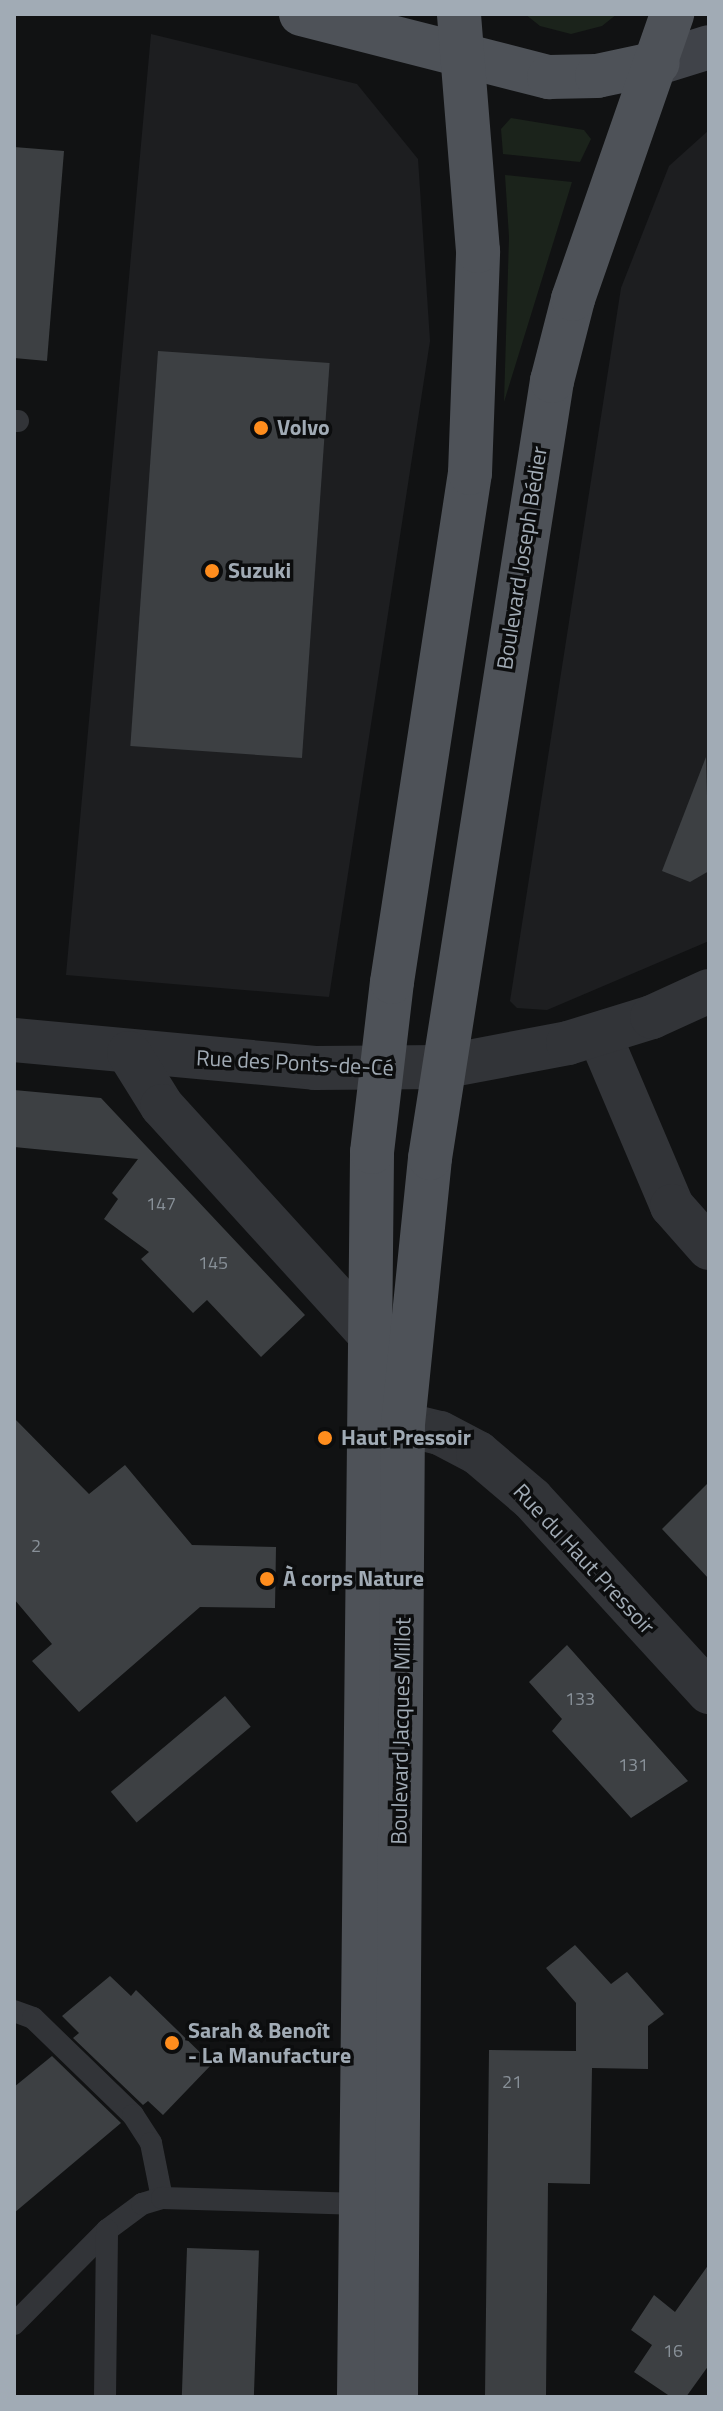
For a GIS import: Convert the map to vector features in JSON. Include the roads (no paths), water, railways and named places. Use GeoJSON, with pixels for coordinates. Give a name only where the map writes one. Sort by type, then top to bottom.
{"type":"FeatureCollection","features":[{"type":"Feature","properties":{"kind":"main road"},"geometry":{"type":"LineString","coordinates":[[301,14],[463,58],[549,77],[597,76],[658,63]]}},
{"type":"Feature","properties":{"kind":"main road"},"geometry":{"type":"LineString","coordinates":[[379,1071],[470,473],[478,251],[459,14]]}},
{"type":"Feature","properties":{"kind":"main road","name":"Boulevard Joseph Bédier"},"geometry":{"type":"LineString","coordinates":[[442,1067],[552,381],[600,218],[658,63],[672,14]]}},
{"type":"Feature","properties":{"kind":"main road","name":"Boulevard Jacques Millot"},"geometry":{"type":"LineString","coordinates":[[396,2397],[403,1424],[442,1067]]}},
{"type":"Feature","properties":{"kind":"main road","name":"Boulevard Jacques Millot"},"geometry":{"type":"LineString","coordinates":[[359,2397],[368,1332],[379,1071]]}},
{"type":"Feature","properties":{"kind":"street"},"geometry":{"type":"LineString","coordinates":[[658,63],[709,47]]}},
{"type":"Feature","properties":{"kind":"street","name":"Rue des Ponts-de-Cé"},"geometry":{"type":"LineString","coordinates":[[14,1040],[129,1053],[379,1071],[442,1067],[599,1034],[709,991]]}},
{"type":"Feature","properties":{"kind":"street"},"geometry":{"type":"LineString","coordinates":[[599,1034],[672,1206],[709,1248]]}},
{"type":"Feature","properties":{"kind":"street"},"geometry":{"type":"LineString","coordinates":[[129,1053],[162,1106],[368,1332]]}},
{"type":"Feature","properties":{"kind":"street","name":"Rue du Haut Pressoir"},"geometry":{"type":"LineString","coordinates":[[403,1424],[440,1433],[478,1453],[532,1499],[709,1692]]}},
{"type":"Feature","properties":{"kind":"lane"},"geometry":{"type":"LineString","coordinates":[[14,2011],[33,2018],[133,2115],[151,2143],[162,2198]]}},
{"type":"Feature","properties":{"kind":"lane"},"geometry":{"type":"LineString","coordinates":[[14,2324],[107,2230],[142,2204],[162,2198],[361,2204]]}},
{"type":"Feature","properties":{"kind":"lane"},"geometry":{"type":"LineString","coordinates":[[105,2397],[107,2230]]}},
{"type":"Feature","properties":{"kind":"place","name":"Volvo"},"geometry":{"type":"Point","coordinates":[261,428]}},
{"type":"Feature","properties":{"kind":"place","name":"Suzuki"},"geometry":{"type":"Point","coordinates":[212,571]}},
{"type":"Feature","properties":{"kind":"place","name":"Haut Pressoir"},"geometry":{"type":"Point","coordinates":[325,1438]}},
{"type":"Feature","properties":{"kind":"place","name":"À corps Nature"},"geometry":{"type":"Point","coordinates":[267,1579]}},
{"type":"Feature","properties":{"kind":"place","name":"Sarah & Benoît - La Manufacture"},"geometry":{"type":"Point","coordinates":[172,2043]}}]}
